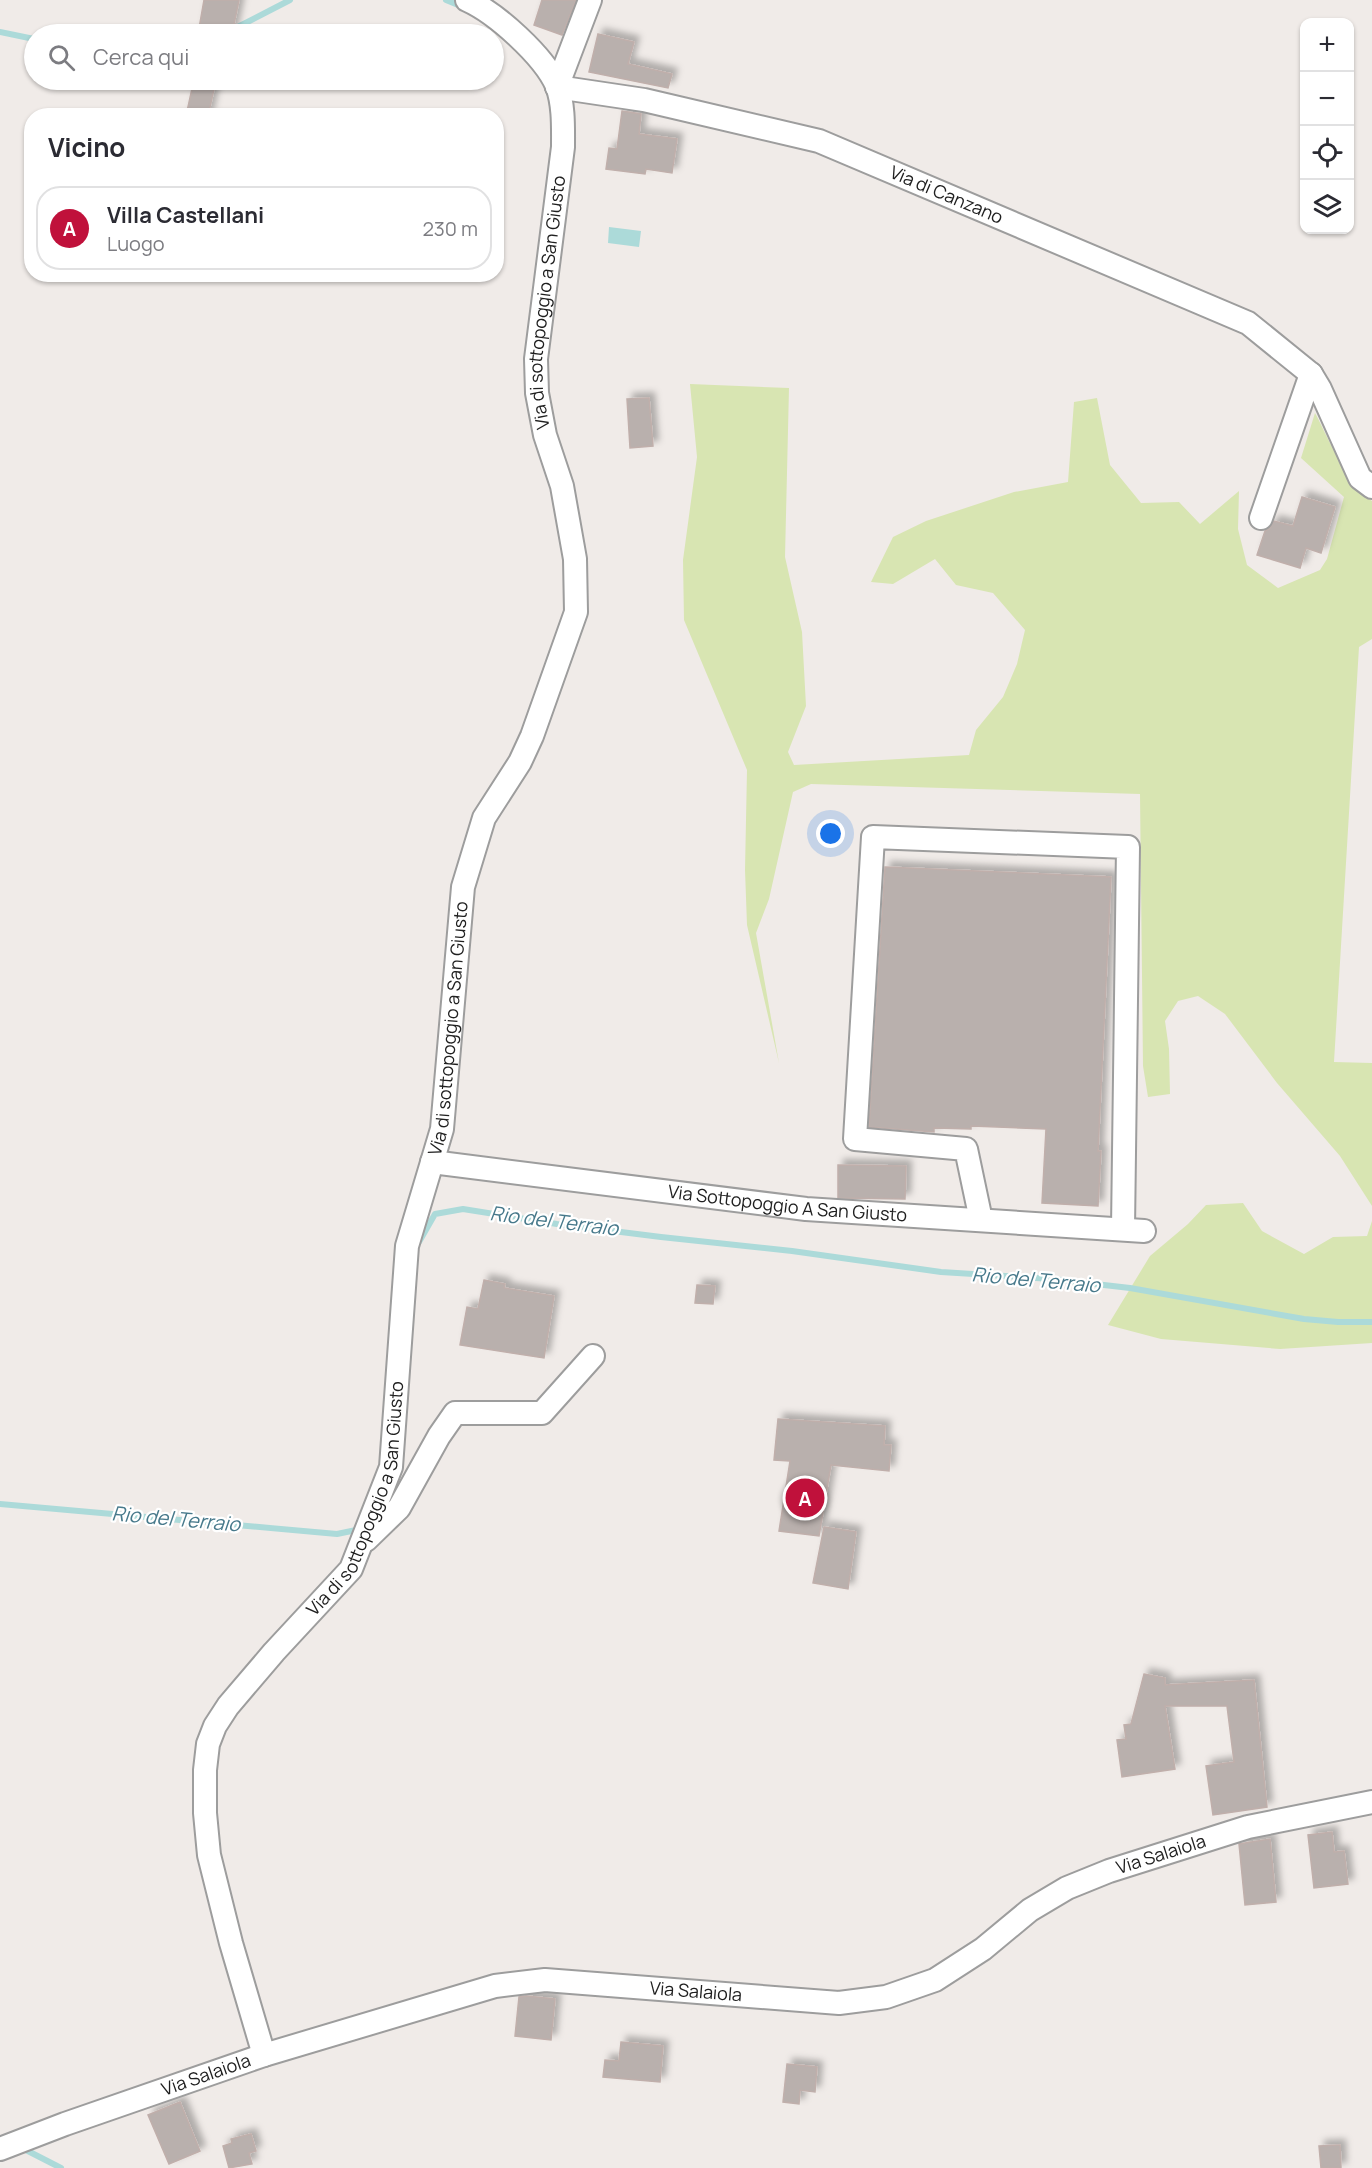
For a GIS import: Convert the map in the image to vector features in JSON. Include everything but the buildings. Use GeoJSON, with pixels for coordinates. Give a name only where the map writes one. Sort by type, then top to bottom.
{"type":"FeatureCollection","features":[{"type":"Feature","properties":{"kind":"street","name":"Via di sottopoggio a San Giusto"},"geometry":{"type":"LineString","coordinates":[[467,0],[480,6],[504,24]]}},
{"type":"Feature","properties":{"kind":"street"},"geometry":{"type":"LineString","coordinates":[[557,87],[590,0]]}},
{"type":"Feature","properties":{"kind":"street","name":"Via di sottopoggio a San Giusto"},"geometry":{"type":"LineString","coordinates":[[264,2055],[228,1933],[209,1855],[205,1813],[205,1770],[208,1744],[215,1726],[228,1706],[274,1652],[351,1569],[391,1467],[407,1246],[442,1129],[463,887],[484,818],[520,762],[532,736],[576,612],[575,559],[562,486],[543,425],[537,393],[536,359],[563,147],[563,125],[557,87],[543,65],[504,24]]}},
{"type":"Feature","properties":{"kind":"street","name":"Via di Canzano"},"geometry":{"type":"LineString","coordinates":[[557,87],[644,100],[819,141],[1248,323],[1311,374],[1360,478],[1372,487]]}},
{"type":"Feature","properties":{"kind":"street"},"geometry":{"type":"LineString","coordinates":[[1261,518],[1311,374]]}},
{"type":"Feature","properties":{"kind":"street","name":"Via Sottopoggio A San Giusto"},"geometry":{"type":"LineString","coordinates":[[432,1162],[806,1209],[1133,1230],[1128,847],[873,837],[855,1139],[966,1149],[981,1220]]}},
{"type":"Feature","properties":{"kind":"street"},"geometry":{"type":"LineString","coordinates":[[360,1546],[399,1508],[439,1436],[455,1413],[542,1413],[593,1356]]}},
{"type":"Feature","properties":{"kind":"street","name":"Via Salaiola"},"geometry":{"type":"LineString","coordinates":[[0,2149],[264,2055],[495,1986],[545,1980],[839,2003],[886,1997],[935,1980],[982,1949],[1030,1910],[1066,1888],[1109,1871],[1248,1827],[1372,1802]]}},
{"type":"Feature","properties":{"kind":"green space"},"geometry":{"type":"Polygon","coordinates":[[[690,384],[789,388],[785,557],[802,632],[806,706],[788,752],[794,765],[969,755],[976,730],[1003,697],[1017,664],[1025,630],[993,593],[956,585],[935,559],[893,584],[871,582],[893,537],[926,521],[1014,492],[1068,482],[1074,402],[1097,398],[1110,465],[1141,503],[1179,502],[1200,524],[1239,491],[1238,529],[1247,565],[1278,588],[1320,570],[1327,559],[1344,497],[1301,458],[1315,413],[1347,473],[1363,494],[1372,501],[1372,639],[1359,647],[1334,1062],[1372,1063],[1372,1206],[1340,1156],[1277,1083],[1225,1014],[1198,996],[1178,1001],[1165,1021],[1169,1049],[1170,1094],[1148,1097],[1143,1066],[1140,794],[811,784],[793,792],[769,899],[756,933],[779,1063],[747,925],[745,870],[747,770],[684,620],[683,560],[697,457],[690,384]]]}},
{"type":"Feature","properties":{"kind":"green space"},"geometry":{"type":"Polygon","coordinates":[[[1243,1203],[1262,1231],[1304,1254],[1333,1237],[1367,1236],[1372,1221],[1372,1343],[1280,1349],[1161,1339],[1108,1325],[1150,1256],[1188,1224],[1206,1205],[1243,1203]]]}},
{"type":"Feature","properties":{"kind":"water"},"geometry":{"type":"Polygon","coordinates":[[[609,227],[641,231],[639,247],[608,243],[609,227]]]}},
{"type":"Feature","properties":{"kind":"waterway"},"geometry":{"type":"LineString","coordinates":[[243,24],[290,0]]}},
{"type":"Feature","properties":{"kind":"waterway"},"geometry":{"type":"LineString","coordinates":[[446,0],[463,7]]}},
{"type":"Feature","properties":{"kind":"waterway"},"geometry":{"type":"LineString","coordinates":[[0,32],[24,37]]}},
{"type":"Feature","properties":{"kind":"waterway","name":"Rio del Terraio"},"geometry":{"type":"LineString","coordinates":[[419,1242],[435,1214],[463,1209],[557,1224],[792,1251],[941,1272],[1052,1279],[1130,1288],[1304,1319],[1372,1322]]}},
{"type":"Feature","properties":{"kind":"waterway","name":"Rio del Terraio"},"geometry":{"type":"LineString","coordinates":[[0,1504],[337,1534],[361,1529]]}},
{"type":"Feature","properties":{"kind":"waterway"},"geometry":{"type":"LineString","coordinates":[[22,2148],[61,2168]]}},
{"type":"Feature","properties":{"kind":"place","name":"Villa Castellani"},"geometry":{"type":"Point","coordinates":[805,1498]}}]}
